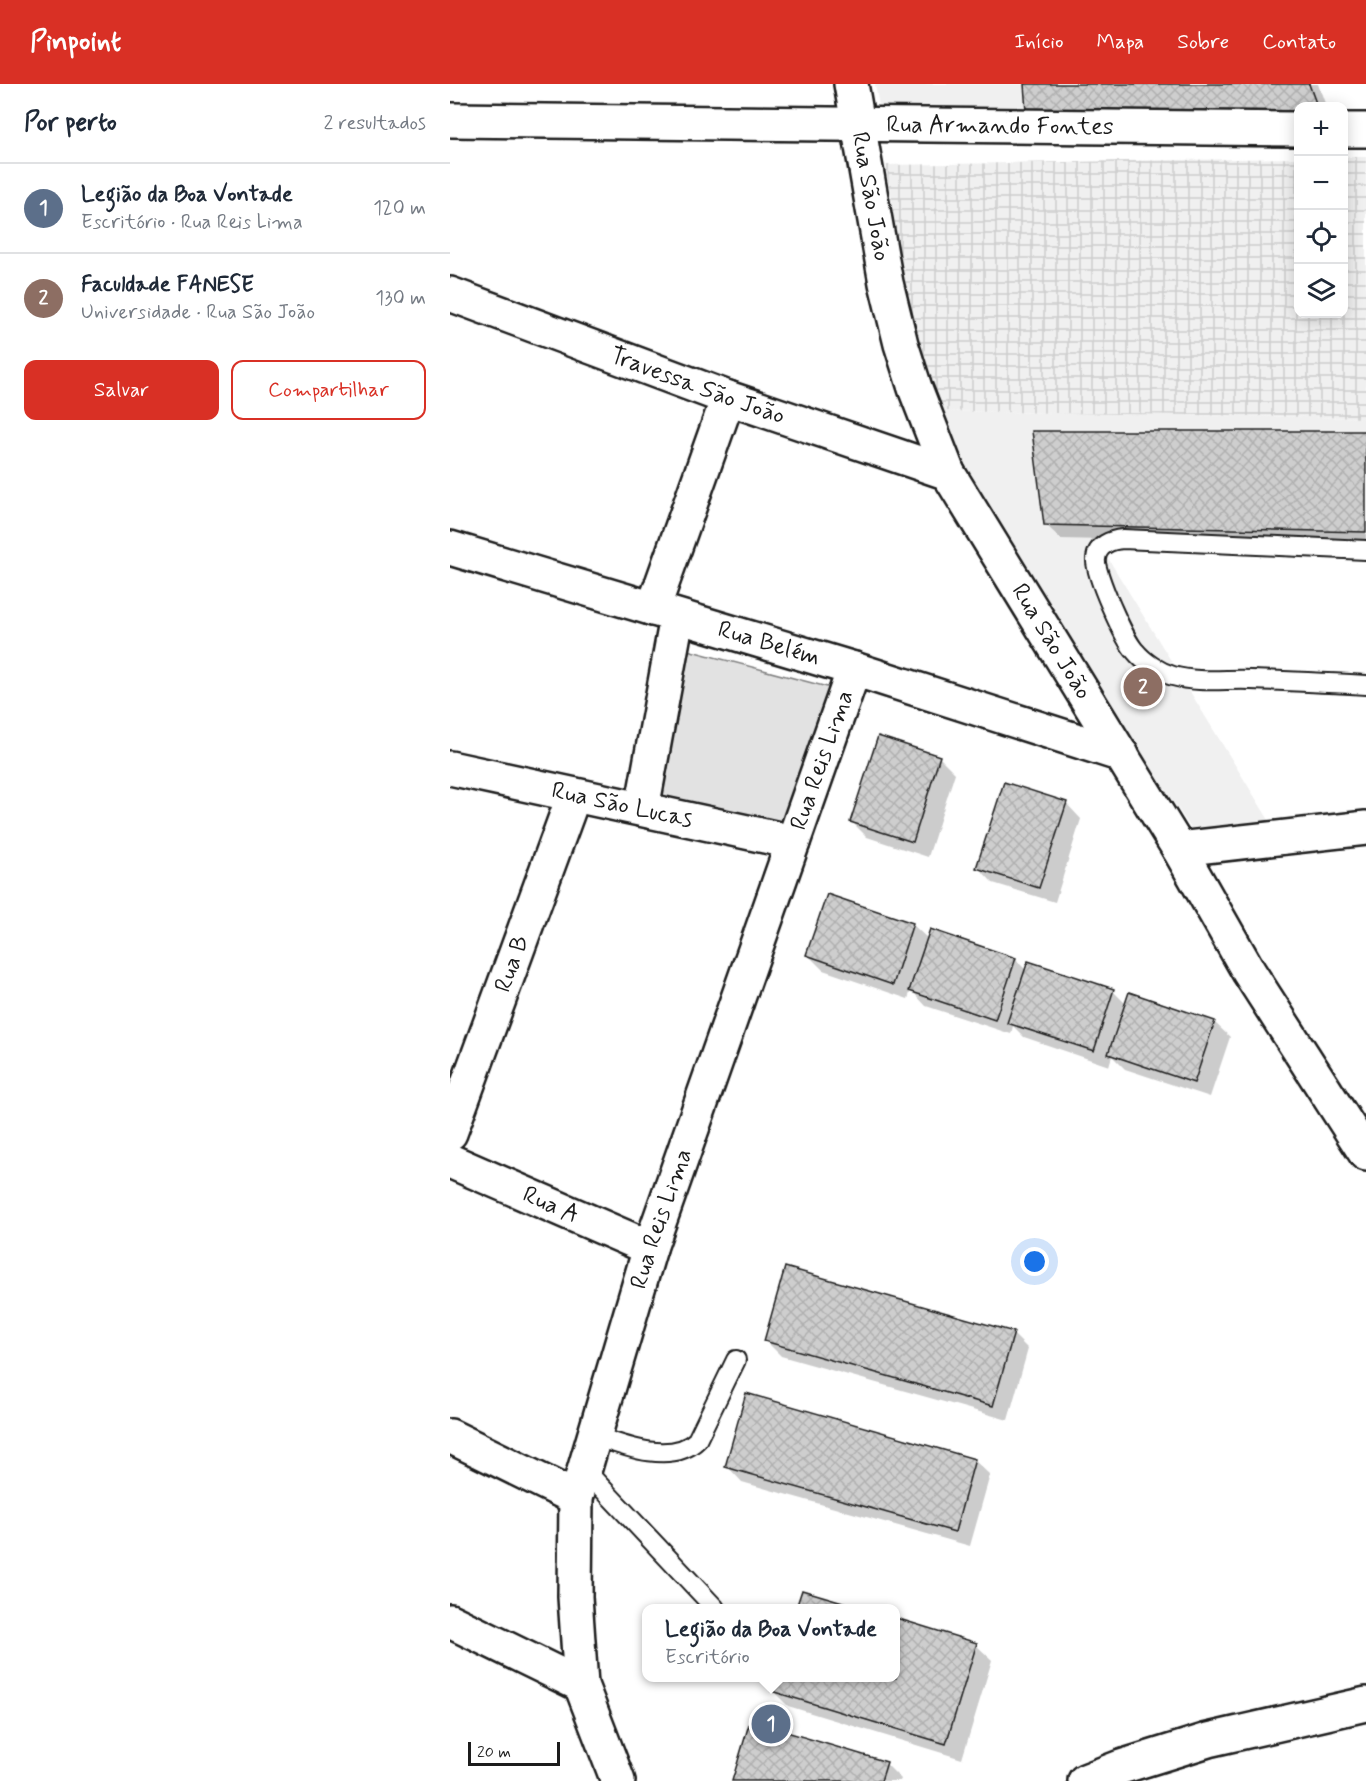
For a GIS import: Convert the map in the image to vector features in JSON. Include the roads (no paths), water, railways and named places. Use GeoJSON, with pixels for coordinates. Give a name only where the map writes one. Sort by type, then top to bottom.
{"type":"FeatureCollection","features":[{"type":"Feature","properties":{"kind":"street","name":"Rua São João"},"geometry":{"type":"LineString","coordinates":[[851,84],[886,283],[901,344],[915,388],[948,472],[1179,849],[1249,972],[1366,1154]]}},
{"type":"Feature","properties":{"kind":"street","name":"Rua Armando Fontes"},"geometry":{"type":"LineString","coordinates":[[450,120],[1294,129]]}},
{"type":"Feature","properties":{"kind":"street"},"geometry":{"type":"LineString","coordinates":[[1348,130],[1366,130]]}},
{"type":"Feature","properties":{"kind":"street","name":"Travessa São João"},"geometry":{"type":"LineString","coordinates":[[450,294],[728,398],[948,472]]}},
{"type":"Feature","properties":{"kind":"street"},"geometry":{"type":"LineString","coordinates":[[642,809],[665,613],[728,398]]}},
{"type":"Feature","properties":{"kind":"street","name":"Rua Belém"},"geometry":{"type":"LineString","coordinates":[[450,548],[854,669],[1122,755]]}},
{"type":"Feature","properties":{"kind":"street","name":"Rua Reis Lima"},"geometry":{"type":"LineString","coordinates":[[618,1781],[581,1684],[575,1597],[580,1484],[650,1248],[854,669]]}},
{"type":"Feature","properties":{"kind":"street","name":"Rua São Lucas"},"geometry":{"type":"LineString","coordinates":[[450,768],[793,842]]}},
{"type":"Feature","properties":{"kind":"street","name":"Rua B"},"geometry":{"type":"LineString","coordinates":[[450,1133],[574,795]]}},
{"type":"Feature","properties":{"kind":"street"},"geometry":{"type":"LineString","coordinates":[[1179,849],[1366,828]]}},
{"type":"Feature","properties":{"kind":"street","name":"Rua A"},"geometry":{"type":"LineString","coordinates":[[450,1161],[650,1248]]}},
{"type":"Feature","properties":{"kind":"street"},"geometry":{"type":"LineString","coordinates":[[450,1436],[580,1484]]}},
{"type":"Feature","properties":{"kind":"street"},"geometry":{"type":"LineString","coordinates":[[450,1621],[581,1684]]}},
{"type":"Feature","properties":{"kind":"street"},"geometry":{"type":"LineString","coordinates":[[1085,1781],[1121,1767],[1208,1740],[1366,1704]]}},
{"type":"Feature","properties":{"kind":"lane"},"geometry":{"type":"LineString","coordinates":[[1366,550],[1118,539],[1099,550],[1096,561],[1098,574],[1133,650],[1165,673],[1203,680],[1366,685]]}},
{"type":"Feature","properties":{"kind":"lane"},"geometry":{"type":"LineString","coordinates":[[595,1436],[651,1452],[682,1450],[692,1445],[697,1440],[736,1360]]}},
{"type":"Feature","properties":{"kind":"lane"},"geometry":{"type":"LineString","coordinates":[[580,1484],[711,1604]]}},
{"type":"Feature","properties":{"kind":"place","name":"Faculdade FANESE"},"geometry":{"type":"Point","coordinates":[1143,687]}},
{"type":"Feature","properties":{"kind":"place","name":"Legião da Boa Vontade"},"geometry":{"type":"Point","coordinates":[771,1724]}}]}
